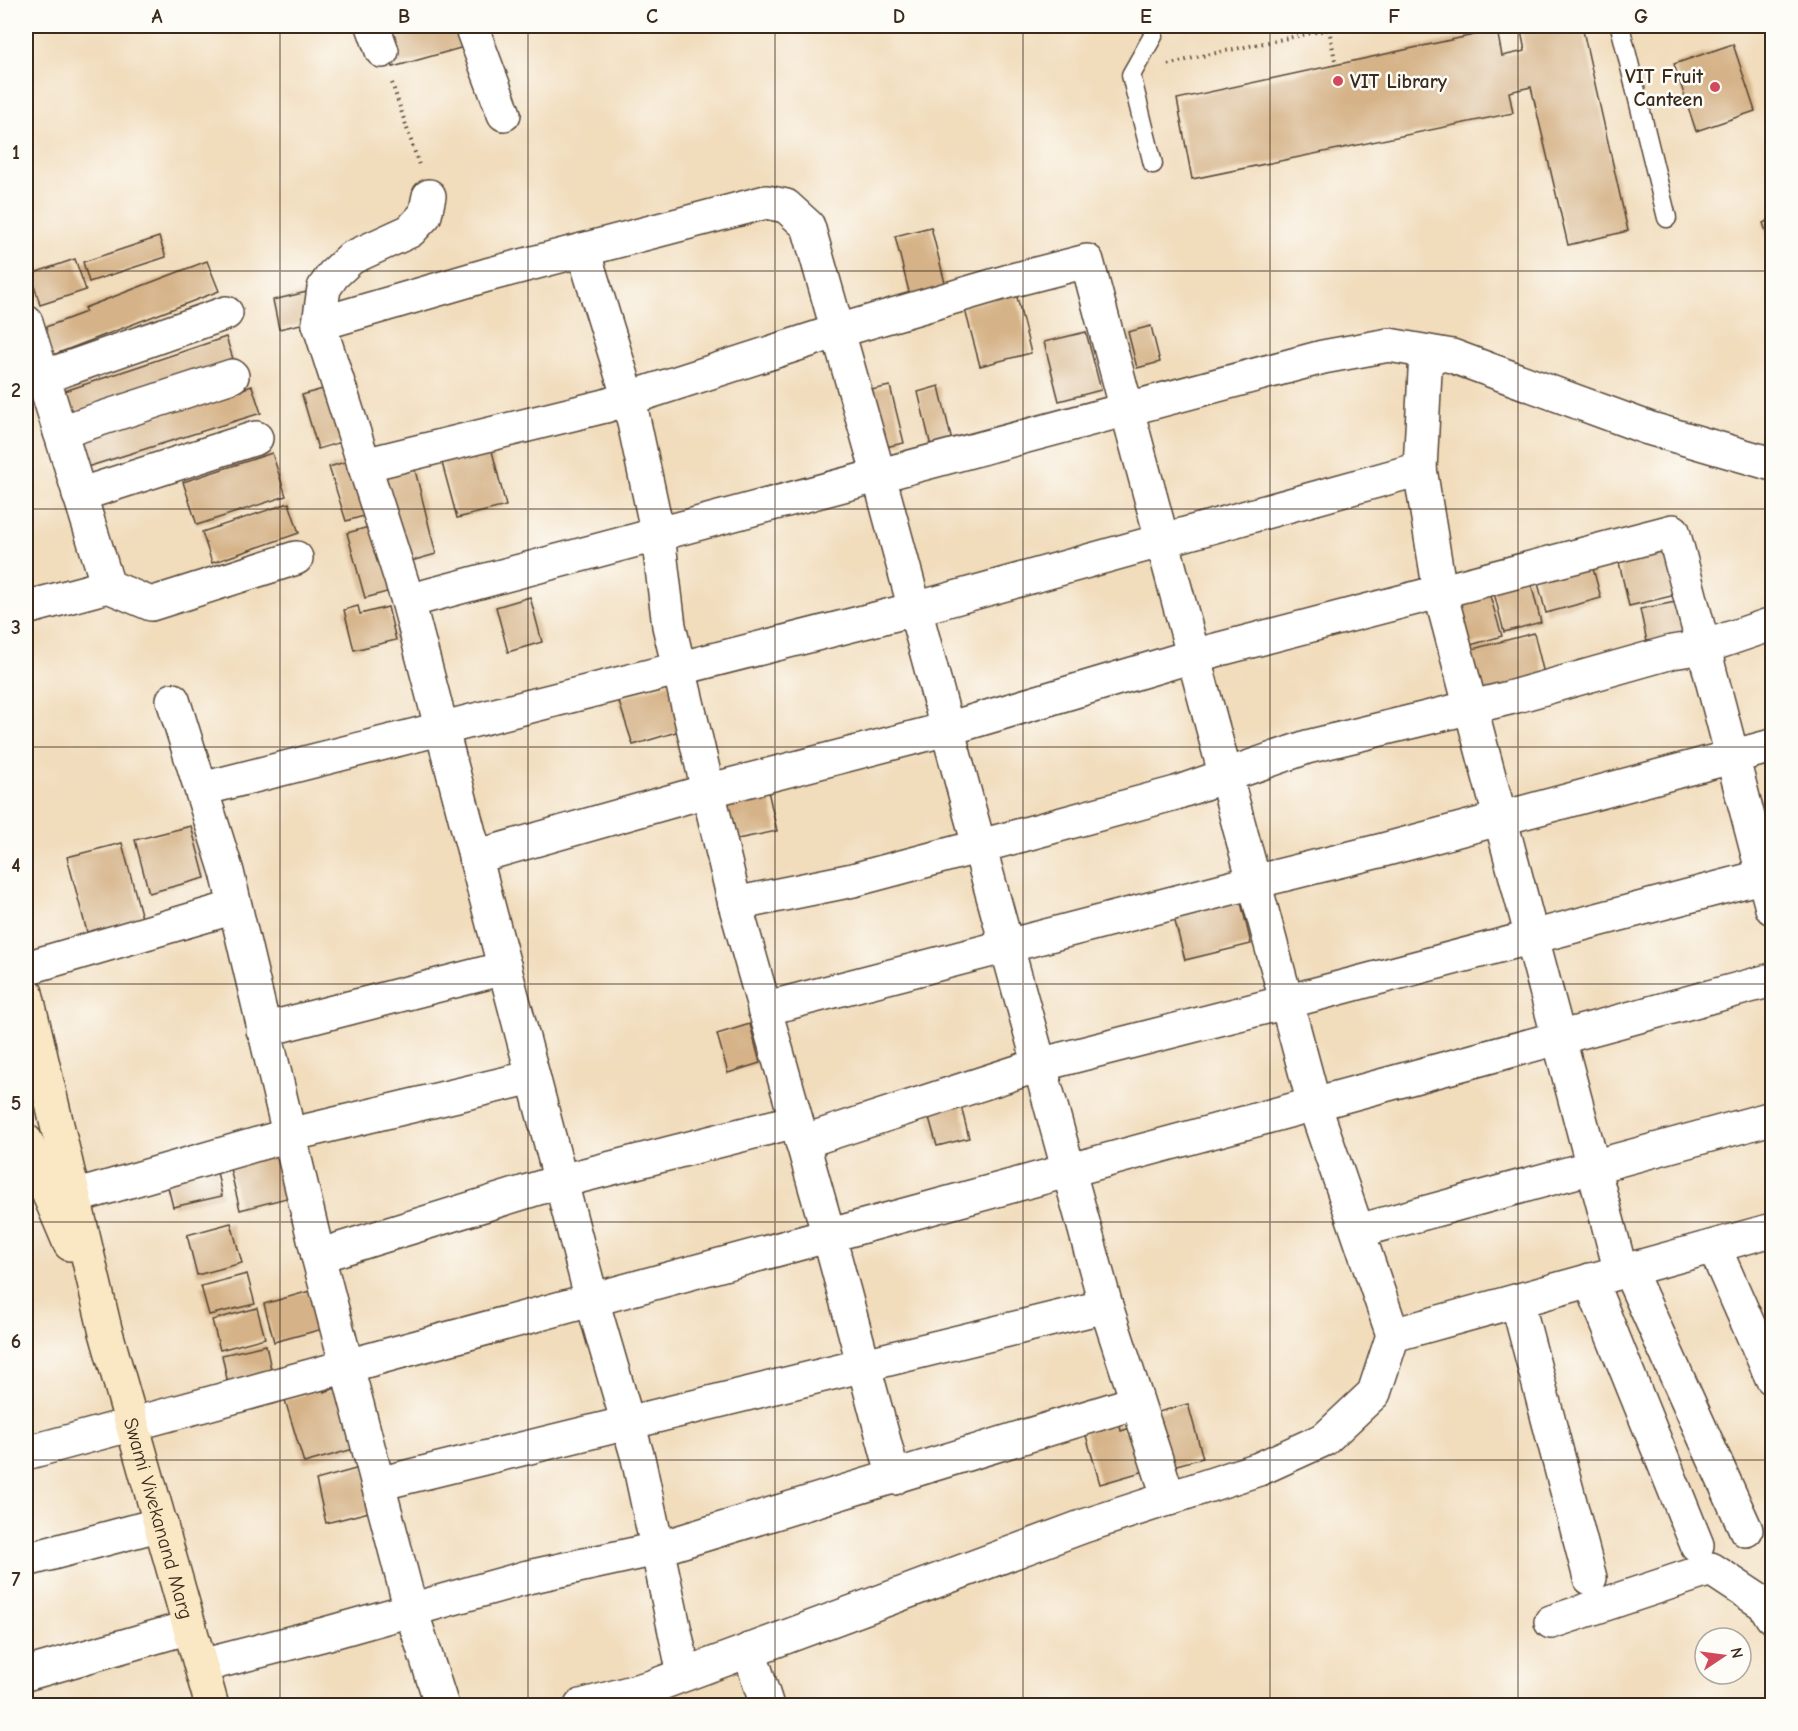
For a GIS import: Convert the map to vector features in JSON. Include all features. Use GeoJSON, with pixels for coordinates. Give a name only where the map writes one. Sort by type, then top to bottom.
{"type":"FeatureCollection","features":[{"type":"Feature","properties":{"kind":"main road","name":"Swami Vivekanand Marg"},"geometry":{"type":"LineString","coordinates":[[26,993],[105,1329],[213,1706]]}},
{"type":"Feature","properties":{"kind":"main road","name":"Swami Vivekanand Marg"},"geometry":{"type":"LineString","coordinates":[[26,1141],[105,1329]]}},
{"type":"Feature","properties":{"kind":"street"},"geometry":{"type":"LineString","coordinates":[[471,26],[504,114]]}},
{"type":"Feature","properties":{"kind":"street"},"geometry":{"type":"LineString","coordinates":[[429,196],[425,215],[410,231],[351,258],[333,275],[324,288],[319,324],[408,602],[592,1300],[638,1458],[684,1674]]}},
{"type":"Feature","properties":{"kind":"street"},"geometry":{"type":"LineString","coordinates":[[319,324],[487,275],[766,202],[786,206],[807,226],[879,476],[1106,1306],[1169,1499]]}},
{"type":"Feature","properties":{"kind":"street"},"geometry":{"type":"LineString","coordinates":[[583,250],[629,399],[658,535],[669,626],[735,904],[829,1236],[894,1478]]}},
{"type":"Feature","properties":{"kind":"street"},"geometry":{"type":"LineString","coordinates":[[364,465],[605,406],[838,331],[1009,281],[1087,261],[1314,1104],[1394,1335],[1374,1393],[1325,1439],[1259,1469],[1084,1526],[684,1674],[654,1696],[581,1706]]}},
{"type":"Feature","properties":{"kind":"street"},"geometry":{"type":"LineString","coordinates":[[43,377],[226,313]]}},
{"type":"Feature","properties":{"kind":"street"},"geometry":{"type":"LineString","coordinates":[[26,322],[108,586]]}},
{"type":"Feature","properties":{"kind":"street"},"geometry":{"type":"LineString","coordinates":[[408,602],[1323,357],[1389,345],[1452,356],[1648,428],[1773,464]]}},
{"type":"Feature","properties":{"kind":"street"},"geometry":{"type":"LineString","coordinates":[[1426,352],[1420,469],[1440,592],[1593,1167],[1613,1274],[1697,1545]]}},
{"type":"Feature","properties":{"kind":"street"},"geometry":{"type":"LineString","coordinates":[[60,432],[232,376]]}},
{"type":"Feature","properties":{"kind":"street"},"geometry":{"type":"LineString","coordinates":[[79,495],[256,438]]}},
{"type":"Feature","properties":{"kind":"street"},"geometry":{"type":"LineString","coordinates":[[202,789],[915,609],[1420,469]]}},
{"type":"Feature","properties":{"kind":"street"},"geometry":{"type":"LineString","coordinates":[[476,857],[707,791],[947,729],[1193,656],[1673,531],[1733,756],[1768,875],[1773,908]]}},
{"type":"Feature","properties":{"kind":"street"},"geometry":{"type":"LineString","coordinates":[[26,608],[108,586],[151,604],[296,558]]}},
{"type":"Feature","properties":{"kind":"street"},"geometry":{"type":"LineString","coordinates":[[735,904],[853,880],[1176,793],[1307,747],[1470,707],[1672,652],[1704,647],[1773,624]]}},
{"type":"Feature","properties":{"kind":"street"},"geometry":{"type":"LineString","coordinates":[[173,700],[227,872],[318,1256],[411,1610],[442,1706]]}},
{"type":"Feature","properties":{"kind":"street"},"geometry":{"type":"LineString","coordinates":[[764,1009],[1773,746]]}},
{"type":"Feature","properties":{"kind":"street"},"geometry":{"type":"LineString","coordinates":[[318,1256],[561,1181],[799,1132],[1039,1065],[1768,875]]}},
{"type":"Feature","properties":{"kind":"street"},"geometry":{"type":"LineString","coordinates":[[26,968],[235,907]]}},
{"type":"Feature","properties":{"kind":"street"},"geometry":{"type":"LineString","coordinates":[[263,1030],[505,968]]}},
{"type":"Feature","properties":{"kind":"street"},"geometry":{"type":"LineString","coordinates":[[26,1453],[1773,980]]}},
{"type":"Feature","properties":{"kind":"street"},"geometry":{"type":"LineString","coordinates":[[74,1197],[289,1135],[533,1077]]}},
{"type":"Feature","properties":{"kind":"street"},"geometry":{"type":"LineString","coordinates":[[1358,1231],[1773,1119]]}},
{"type":"Feature","properties":{"kind":"street"},"geometry":{"type":"LineString","coordinates":[[1394,1335],[1773,1230]]}},
{"type":"Feature","properties":{"kind":"street"},"geometry":{"type":"LineString","coordinates":[[1714,1246],[1773,1378]]}},
{"type":"Feature","properties":{"kind":"street"},"geometry":{"type":"LineString","coordinates":[[1613,1274],[1746,1530]]}},
{"type":"Feature","properties":{"kind":"street"},"geometry":{"type":"LineString","coordinates":[[1517,1301],[1590,1578]]}},
{"type":"Feature","properties":{"kind":"street"},"geometry":{"type":"LineString","coordinates":[[378,1484],[1106,1306]]}},
{"type":"Feature","properties":{"kind":"street"},"geometry":{"type":"LineString","coordinates":[[201,1666],[528,1577],[657,1550],[1137,1402]]}},
{"type":"Feature","properties":{"kind":"street"},"geometry":{"type":"LineString","coordinates":[[26,1560],[161,1524]]}},
{"type":"Feature","properties":{"kind":"street"},"geometry":{"type":"LineString","coordinates":[[1551,1622],[1712,1569],[1764,1604],[1773,1617]]}},
{"type":"Feature","properties":{"kind":"street"},"geometry":{"type":"LineString","coordinates":[[26,1674],[190,1627]]}},
{"type":"Feature","properties":{"kind":"street"},"geometry":{"type":"LineString","coordinates":[[749,1650],[767,1706]]}},
{"type":"Feature","properties":{"kind":"lane"},"geometry":{"type":"LineString","coordinates":[[1153,26],[1153,36],[1131,75],[1153,164]]}},
{"type":"Feature","properties":{"kind":"lane"},"geometry":{"type":"LineString","coordinates":[[1620,26],[1667,218]]}},
{"type":"Feature","properties":{"kind":"path"},"geometry":{"type":"LineString","coordinates":[[1131,75],[1197,57],[1346,26]]}},
{"type":"Feature","properties":{"kind":"path"},"geometry":{"type":"LineString","coordinates":[[1461,26],[1463,38]]}},
{"type":"Feature","properties":{"kind":"path"},"geometry":{"type":"LineString","coordinates":[[1329,29],[1336,65]]}},
{"type":"Feature","properties":{"kind":"path"},"geometry":{"type":"LineString","coordinates":[[377,38],[429,196]]}},
{"type":"Feature","properties":{"kind":"building"},"geometry":{"type":"Polygon","coordinates":[[[381,26],[458,26],[464,47],[393,67],[381,26]]]}},
{"type":"Feature","properties":{"kind":"building"},"geometry":{"type":"Polygon","coordinates":[[[1520,26],[1582,26],[1628,231],[1568,245],[1531,87],[1509,92],[1513,113],[1192,179],[1177,99],[1497,30],[1502,56],[1525,51],[1520,26]]]}},
{"type":"Feature","properties":{"kind":"building","name":"VIT Fruit Canteen"},"geometry":{"type":"Polygon","coordinates":[[[1733,44],[1755,111],[1696,131],[1674,64],[1733,44]]]}},
{"type":"Feature","properties":{"kind":"building"},"geometry":{"type":"Polygon","coordinates":[[[26,66],[33,88],[26,91],[26,66]]]}},
{"type":"Feature","properties":{"kind":"building"},"geometry":{"type":"Polygon","coordinates":[[[1772,219],[1772,248],[1763,223],[1772,219]]]}},
{"type":"Feature","properties":{"kind":"building"},"geometry":{"type":"Polygon","coordinates":[[[931,227],[946,287],[910,296],[895,236],[931,227]]]}},
{"type":"Feature","properties":{"kind":"building"},"geometry":{"type":"Polygon","coordinates":[[[159,237],[166,257],[89,282],[83,262],[159,237]]]}},
{"type":"Feature","properties":{"kind":"building"},"geometry":{"type":"Polygon","coordinates":[[[75,259],[86,290],[40,305],[31,274],[75,259]]]}},
{"type":"Feature","properties":{"kind":"building"},"geometry":{"type":"Polygon","coordinates":[[[207,261],[219,291],[53,355],[43,328],[86,312],[84,308],[207,261]]]}},
{"type":"Feature","properties":{"kind":"building"},"geometry":{"type":"Polygon","coordinates":[[[311,291],[318,320],[279,329],[273,300],[311,291]]]}},
{"type":"Feature","properties":{"kind":"building"},"geometry":{"type":"Polygon","coordinates":[[[1016,293],[1031,353],[980,366],[964,306],[1016,293]]]}},
{"type":"Feature","properties":{"kind":"building"},"geometry":{"type":"Polygon","coordinates":[[[1151,326],[1160,362],[1137,368],[1128,332],[1151,326]]]}},
{"type":"Feature","properties":{"kind":"building"},"geometry":{"type":"Polygon","coordinates":[[[1086,332],[1101,390],[1059,401],[1044,342],[1086,332]]]}},
{"type":"Feature","properties":{"kind":"building"},"geometry":{"type":"Polygon","coordinates":[[[226,337],[235,365],[71,420],[62,392],[226,337]]]}},
{"type":"Feature","properties":{"kind":"building"},"geometry":{"type":"Polygon","coordinates":[[[252,386],[261,413],[87,467],[78,441],[252,386]]]}},
{"type":"Feature","properties":{"kind":"building"},"geometry":{"type":"Polygon","coordinates":[[[333,386],[348,440],[318,449],[302,395],[333,386]]]}},
{"type":"Feature","properties":{"kind":"building"},"geometry":{"type":"Polygon","coordinates":[[[890,386],[904,443],[885,447],[871,390],[890,386]]]}},
{"type":"Feature","properties":{"kind":"building"},"geometry":{"type":"Polygon","coordinates":[[[939,386],[953,446],[932,451],[918,392],[939,386]]]}},
{"type":"Feature","properties":{"kind":"building"},"geometry":{"type":"Polygon","coordinates":[[[491,447],[506,506],[457,518],[441,459],[491,447]]]}},
{"type":"Feature","properties":{"kind":"building"},"geometry":{"type":"Polygon","coordinates":[[[272,453],[286,496],[197,525],[183,482],[272,453]]]}},
{"type":"Feature","properties":{"kind":"building"},"geometry":{"type":"Polygon","coordinates":[[[354,459],[371,514],[346,521],[329,467],[354,459]]]}},
{"type":"Feature","properties":{"kind":"building"},"geometry":{"type":"Polygon","coordinates":[[[415,470],[436,554],[411,561],[375,477],[415,470]]]}},
{"type":"Feature","properties":{"kind":"building"},"geometry":{"type":"Polygon","coordinates":[[[289,503],[299,533],[212,563],[202,532],[289,503]]]}},
{"type":"Feature","properties":{"kind":"building"},"geometry":{"type":"Polygon","coordinates":[[[376,525],[394,590],[365,598],[347,533],[376,525]]]}},
{"type":"Feature","properties":{"kind":"building"},"geometry":{"type":"Polygon","coordinates":[[[1669,546],[1680,594],[1629,606],[1618,558],[1669,546]]]}},
{"type":"Feature","properties":{"kind":"building"},"geometry":{"type":"Polygon","coordinates":[[[1590,557],[1601,598],[1546,613],[1535,572],[1590,557]]]}},
{"type":"Feature","properties":{"kind":"building"},"geometry":{"type":"Polygon","coordinates":[[[1529,576],[1541,622],[1504,632],[1492,585],[1529,576]]]}},
{"type":"Feature","properties":{"kind":"building"},"geometry":{"type":"Polygon","coordinates":[[[1488,589],[1502,636],[1467,646],[1454,598],[1488,589]]]}},
{"type":"Feature","properties":{"kind":"building"},"geometry":{"type":"Polygon","coordinates":[[[530,597],[542,642],[508,652],[496,607],[530,597]]]}},
{"type":"Feature","properties":{"kind":"building"},"geometry":{"type":"Polygon","coordinates":[[[1681,601],[1690,643],[1649,651],[1640,609],[1681,601]]]}},
{"type":"Feature","properties":{"kind":"building"},"geometry":{"type":"Polygon","coordinates":[[[358,606],[360,614],[388,607],[396,640],[354,650],[344,610],[358,606]]]}},
{"type":"Feature","properties":{"kind":"building"},"geometry":{"type":"Polygon","coordinates":[[[1534,633],[1545,678],[1477,696],[1465,651],[1534,633]]]}},
{"type":"Feature","properties":{"kind":"building"},"geometry":{"type":"Polygon","coordinates":[[[669,683],[683,730],[633,745],[618,699],[669,683]]]}},
{"type":"Feature","properties":{"kind":"building"},"geometry":{"type":"Polygon","coordinates":[[[767,786],[777,831],[732,840],[722,795],[767,786]]]}},
{"type":"Feature","properties":{"kind":"building"},"geometry":{"type":"Polygon","coordinates":[[[191,826],[205,878],[149,893],[135,840],[191,826]]]}},
{"type":"Feature","properties":{"kind":"building"},"geometry":{"type":"Polygon","coordinates":[[[122,843],[142,918],[87,932],[67,857],[122,843]]]}},
{"type":"Feature","properties":{"kind":"building"},"geometry":{"type":"Polygon","coordinates":[[[1239,894],[1251,944],[1185,960],[1172,910],[1239,894]]]}},
{"type":"Feature","properties":{"kind":"building"},"geometry":{"type":"Polygon","coordinates":[[[750,1024],[760,1063],[728,1073],[717,1034],[750,1024]]]}},
{"type":"Feature","properties":{"kind":"building"},"geometry":{"type":"Polygon","coordinates":[[[958,1094],[969,1138],[937,1146],[925,1103],[958,1094]]]}},
{"type":"Feature","properties":{"kind":"building"},"geometry":{"type":"Polygon","coordinates":[[[284,1145],[298,1195],[240,1210],[228,1160],[284,1145]]]}},
{"type":"Feature","properties":{"kind":"building"},"geometry":{"type":"Polygon","coordinates":[[[216,1167],[222,1196],[173,1207],[166,1179],[216,1167]]]}},
{"type":"Feature","properties":{"kind":"building"},"geometry":{"type":"Polygon","coordinates":[[[231,1223],[242,1263],[197,1275],[187,1235],[231,1223]]]}},
{"type":"Feature","properties":{"kind":"building"},"geometry":{"type":"Polygon","coordinates":[[[247,1274],[255,1304],[209,1315],[201,1286],[247,1274]]]}},
{"type":"Feature","properties":{"kind":"building"},"geometry":{"type":"Polygon","coordinates":[[[324,1287],[334,1326],[274,1342],[264,1304],[324,1287]]]}},
{"type":"Feature","properties":{"kind":"building"},"geometry":{"type":"Polygon","coordinates":[[[257,1308],[265,1338],[220,1350],[212,1320],[257,1308]]]}},
{"type":"Feature","properties":{"kind":"building"},"geometry":{"type":"Polygon","coordinates":[[[266,1345],[272,1374],[228,1384],[222,1355],[266,1345]]]}},
{"type":"Feature","properties":{"kind":"building"},"geometry":{"type":"Polygon","coordinates":[[[346,1385],[364,1446],[304,1463],[285,1400],[323,1388],[324,1392],[346,1385]]]}},
{"type":"Feature","properties":{"kind":"building"},"geometry":{"type":"Polygon","coordinates":[[[1188,1404],[1203,1458],[1165,1468],[1151,1414],[1188,1404]]]}},
{"type":"Feature","properties":{"kind":"building"},"geometry":{"type":"Polygon","coordinates":[[[1119,1422],[1121,1431],[1143,1424],[1155,1468],[1100,1484],[1085,1432],[1119,1422]]]}},
{"type":"Feature","properties":{"kind":"building"},"geometry":{"type":"Polygon","coordinates":[[[370,1465],[381,1509],[326,1523],[316,1480],[370,1465]]]}},
{"type":"Feature","properties":{"kind":"building"},"geometry":{"type":"Polygon","coordinates":[[[30,1689],[35,1706],[26,1706],[26,1691],[30,1689]]]}},
{"type":"Feature","properties":{"kind":"place","name":"VIT Library"},"geometry":{"type":"Point","coordinates":[1338,81]}},
{"type":"Feature","properties":{"kind":"place","name":"VIT Fruit Canteen"},"geometry":{"type":"Point","coordinates":[1715,87]}}]}
